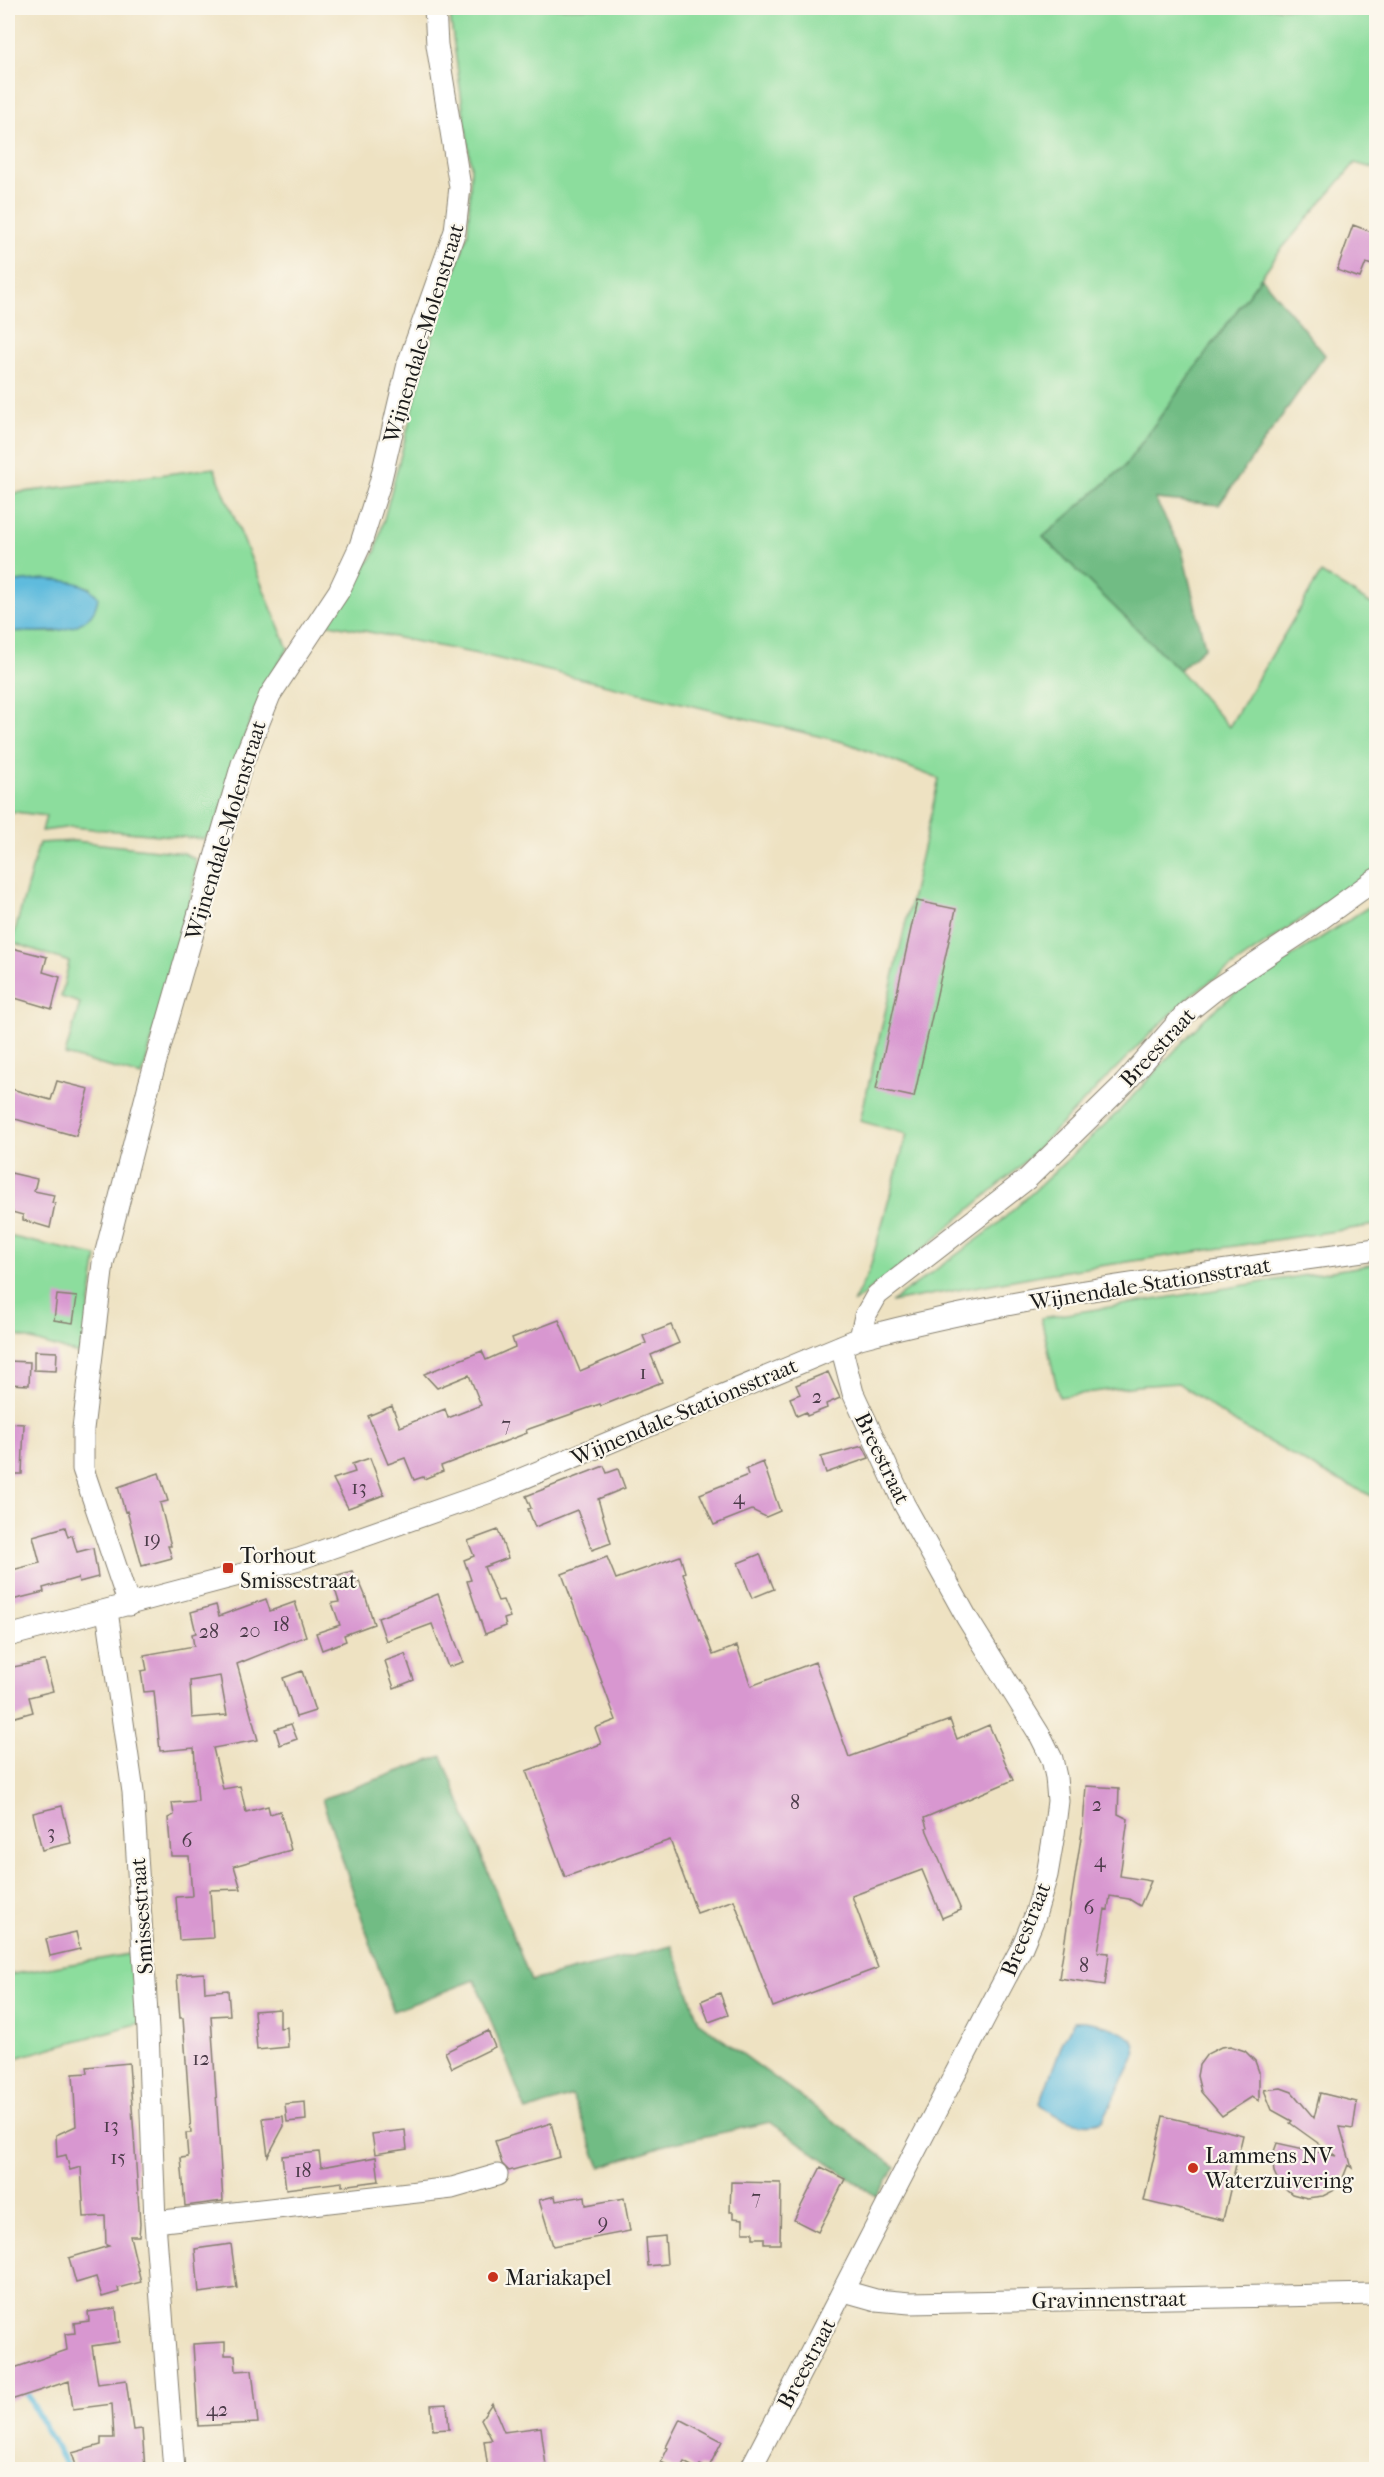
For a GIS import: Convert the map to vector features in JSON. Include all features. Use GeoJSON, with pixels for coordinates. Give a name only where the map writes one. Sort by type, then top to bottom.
{"type":"FeatureCollection","features":[{"type":"Feature","properties":{"kind":"street","name":"Wijnendale-Molenstraat"},"geometry":{"type":"LineString","coordinates":[[129,1605],[83,1469],[83,1429],[103,1263],[149,1084],[242,764],[270,695],[339,591],[357,553],[380,483],[408,364],[455,231],[460,187],[437,45],[435,8]]}},
{"type":"Feature","properties":{"kind":"street","name":"Breestraat"},"geometry":{"type":"LineString","coordinates":[[750,2469],[844,2291],[921,2136],[1022,1947],[1035,1916],[1047,1875],[1058,1801],[1052,1759],[1041,1737],[967,1618],[904,1504],[853,1393],[851,1342],[877,1295],[1027,1179],[1124,1084],[1186,1013],[1216,989],[1377,879]]}},
{"type":"Feature","properties":{"kind":"street","name":"Wijnendale-Stationsstraat"},"geometry":{"type":"LineString","coordinates":[[8,1636],[299,1559],[490,1492],[851,1342],[917,1323],[1002,1305],[1377,1249]]}},
{"type":"Feature","properties":{"kind":"street","name":"Smissestraat"},"geometry":{"type":"LineString","coordinates":[[107,1611],[133,1791],[148,2030],[155,2222],[174,2469]]}},
{"type":"Feature","properties":{"kind":"street"},"geometry":{"type":"LineString","coordinates":[[155,2222],[452,2188],[497,2175]]}},
{"type":"Feature","properties":{"kind":"street","name":"Gravinnenstraat"},"geometry":{"type":"LineString","coordinates":[[844,2291],[876,2300],[910,2303],[1377,2294]]}},
{"type":"Feature","properties":{"kind":"green space"},"geometry":{"type":"Polygon","coordinates":[[[449,8],[1348,8],[1376,17],[1376,169],[1355,163],[1279,252],[1124,467],[1043,537],[1179,670],[1229,727],[1321,573],[1376,607],[1376,868],[1192,994],[1017,1169],[915,1256],[853,1303],[869,1271],[907,1134],[860,1121],[939,779],[847,743],[487,656],[325,623],[375,553],[430,344],[468,233],[471,166],[449,8]]]}},
{"type":"Feature","properties":{"kind":"green space"},"geometry":{"type":"Polygon","coordinates":[[[1261,277],[1325,355],[1219,505],[1155,499],[1182,550],[1205,647],[1179,670],[1043,537],[1124,467],[1261,277]]]}},
{"type":"Feature","properties":{"kind":"green space"},"geometry":{"type":"Polygon","coordinates":[[[214,468],[288,649],[253,714],[214,831],[203,839],[72,827],[42,831],[46,816],[8,811],[8,631],[55,632],[91,588],[49,580],[8,583],[8,494],[214,468]]]}},
{"type":"Feature","properties":{"kind":"green space"},"geometry":{"type":"Polygon","coordinates":[[[74,841],[184,853],[195,859],[196,870],[187,916],[142,1076],[65,1055],[80,1003],[61,997],[69,962],[12,942],[39,843],[74,841]]]}},
{"type":"Feature","properties":{"kind":"green space"},"geometry":{"type":"Polygon","coordinates":[[[1373,904],[1376,905],[1376,1225],[1046,1274],[891,1302],[992,1229],[1119,1111],[1204,1019],[1234,994],[1373,904]]]}},
{"type":"Feature","properties":{"kind":"green space"},"geometry":{"type":"Polygon","coordinates":[[[8,1236],[97,1256],[82,1355],[8,1333],[8,1236]]]}},
{"type":"Feature","properties":{"kind":"green space"},"geometry":{"type":"Polygon","coordinates":[[[1376,1264],[1376,1498],[1322,1472],[1232,1421],[1178,1383],[1136,1386],[1059,1397],[1041,1318],[1376,1264]]]}},
{"type":"Feature","properties":{"kind":"green space"},"geometry":{"type":"Polygon","coordinates":[[[442,1756],[531,1981],[672,1946],[699,2022],[896,2167],[877,2197],[770,2122],[665,2145],[600,2167],[572,2096],[526,2111],[475,1980],[393,2011],[322,1799],[442,1756]]]}},
{"type":"Feature","properties":{"kind":"green space"},"geometry":{"type":"Polygon","coordinates":[[[136,1953],[140,2023],[8,2060],[8,1975],[136,1953]]]}},
{"type":"Feature","properties":{"kind":"water"},"geometry":{"type":"Polygon","coordinates":[[[44,579],[74,582],[87,587],[98,597],[94,610],[75,626],[62,630],[8,631],[8,583],[44,579]]]}},
{"type":"Feature","properties":{"kind":"water"},"geometry":{"type":"Polygon","coordinates":[[[1074,2021],[1115,2029],[1133,2041],[1136,2050],[1103,2120],[1096,2122],[1079,2123],[1061,2117],[1040,2103],[1063,2041],[1074,2021]]]}},
{"type":"Feature","properties":{"kind":"building"},"geometry":{"type":"Polygon","coordinates":[[[1353,225],[1377,234],[1377,267],[1366,263],[1360,278],[1337,270],[1353,225]]]}},
{"type":"Feature","properties":{"kind":"building"},"geometry":{"type":"Polygon","coordinates":[[[917,901],[956,909],[914,1097],[876,1089],[917,901]]]}},
{"type":"Feature","properties":{"kind":"building"},"geometry":{"type":"Polygon","coordinates":[[[8,947],[47,957],[43,972],[60,977],[52,1009],[8,996],[8,947]]]}},
{"type":"Feature","properties":{"kind":"building"},"geometry":{"type":"Polygon","coordinates":[[[57,1081],[89,1089],[76,1136],[8,1117],[8,1088],[51,1100],[57,1081]]]}},
{"type":"Feature","properties":{"kind":"building"},"geometry":{"type":"Polygon","coordinates":[[[11,1173],[37,1179],[34,1191],[54,1195],[52,1203],[55,1204],[50,1228],[23,1220],[23,1215],[8,1211],[11,1173]]]}},
{"type":"Feature","properties":{"kind":"building"},"geometry":{"type":"Polygon","coordinates":[[[57,1295],[77,1297],[73,1323],[54,1320],[57,1295]]]}},
{"type":"Feature","properties":{"kind":"building"},"geometry":{"type":"Polygon","coordinates":[[[559,1320],[580,1371],[646,1343],[643,1336],[671,1325],[679,1343],[651,1355],[662,1382],[601,1406],[600,1404],[526,1430],[527,1433],[441,1466],[443,1471],[424,1479],[423,1477],[414,1480],[405,1458],[388,1464],[368,1416],[392,1406],[400,1427],[445,1409],[448,1418],[481,1405],[469,1375],[437,1388],[424,1374],[482,1351],[486,1360],[515,1347],[512,1338],[559,1320]]]}},
{"type":"Feature","properties":{"kind":"building"},"geometry":{"type":"Polygon","coordinates":[[[34,1351],[57,1352],[56,1371],[34,1370],[34,1351]]]}},
{"type":"Feature","properties":{"kind":"building"},"geometry":{"type":"Polygon","coordinates":[[[8,1361],[30,1362],[29,1385],[8,1384],[8,1361]]]}},
{"type":"Feature","properties":{"kind":"building"},"geometry":{"type":"Polygon","coordinates":[[[828,1372],[840,1398],[826,1404],[827,1408],[807,1416],[806,1412],[797,1416],[790,1398],[800,1394],[796,1385],[828,1372]]]}},
{"type":"Feature","properties":{"kind":"building"},"geometry":{"type":"Polygon","coordinates":[[[8,1423],[24,1424],[22,1474],[8,1474],[8,1423]]]}},
{"type":"Feature","properties":{"kind":"building"},"geometry":{"type":"Polygon","coordinates":[[[863,1446],[869,1458],[826,1473],[821,1457],[863,1446]]]}},
{"type":"Feature","properties":{"kind":"building"},"geometry":{"type":"Polygon","coordinates":[[[370,1458],[384,1495],[348,1508],[333,1479],[355,1472],[352,1464],[370,1458]]]}},
{"type":"Feature","properties":{"kind":"building"},"geometry":{"type":"Polygon","coordinates":[[[763,1462],[780,1511],[766,1517],[752,1510],[714,1525],[700,1494],[748,1475],[746,1469],[763,1462]]]}},
{"type":"Feature","properties":{"kind":"building"},"geometry":{"type":"Polygon","coordinates":[[[604,1466],[607,1473],[618,1469],[625,1488],[598,1499],[611,1543],[592,1550],[577,1510],[535,1527],[526,1496],[604,1466]]]}},
{"type":"Feature","properties":{"kind":"building"},"geometry":{"type":"Polygon","coordinates":[[[159,1473],[168,1501],[160,1503],[172,1558],[142,1566],[118,1487],[159,1473]]]}},
{"type":"Feature","properties":{"kind":"building"},"geometry":{"type":"Polygon","coordinates":[[[65,1527],[68,1537],[72,1535],[77,1552],[93,1548],[98,1577],[79,1582],[78,1578],[43,1588],[44,1592],[8,1601],[8,1571],[40,1563],[33,1536],[65,1527]]]}},
{"type":"Feature","properties":{"kind":"building"},"geometry":{"type":"Polygon","coordinates":[[[498,1530],[508,1558],[484,1567],[498,1601],[503,1600],[510,1617],[504,1619],[506,1626],[485,1634],[467,1581],[471,1580],[464,1560],[474,1556],[468,1541],[498,1530]]]}},
{"type":"Feature","properties":{"kind":"building"},"geometry":{"type":"Polygon","coordinates":[[[760,1554],[774,1589],[752,1598],[738,1563],[760,1554]]]}},
{"type":"Feature","properties":{"kind":"building"},"geometry":{"type":"Polygon","coordinates":[[[680,1556],[685,1572],[683,1573],[713,1655],[737,1646],[751,1686],[815,1662],[849,1757],[950,1720],[957,1739],[989,1725],[1013,1780],[924,1818],[926,1829],[961,1910],[942,1918],[922,1870],[852,1896],[878,1968],[773,2007],[734,1900],[697,1913],[670,1840],[565,1877],[526,1771],[601,1744],[595,1728],[616,1720],[562,1574],[607,1557],[616,1579],[680,1556]]]}},
{"type":"Feature","properties":{"kind":"building"},"geometry":{"type":"Polygon","coordinates":[[[352,1571],[365,1595],[374,1624],[344,1635],[346,1641],[322,1650],[316,1633],[340,1625],[332,1603],[339,1602],[331,1577],[352,1571]]]}},
{"type":"Feature","properties":{"kind":"building"},"geometry":{"type":"Polygon","coordinates":[[[438,1594],[463,1662],[448,1667],[432,1624],[386,1641],[378,1618],[438,1594]]]}},
{"type":"Feature","properties":{"kind":"building"},"geometry":{"type":"Polygon","coordinates":[[[266,1599],[270,1611],[295,1602],[306,1636],[237,1664],[258,1740],[213,1748],[223,1789],[240,1786],[246,1812],[268,1806],[270,1814],[280,1811],[291,1850],[234,1866],[241,1889],[210,1890],[213,1938],[179,1940],[176,1897],[192,1896],[189,1856],[171,1856],[168,1818],[174,1815],[172,1803],[198,1801],[194,1748],[160,1751],[154,1691],[144,1692],[141,1671],[147,1670],[144,1655],[194,1646],[192,1634],[196,1633],[191,1612],[216,1605],[219,1616],[266,1599]],[[220,1676],[190,1681],[192,1718],[227,1715],[220,1676]]]}},
{"type":"Feature","properties":{"kind":"building"},"geometry":{"type":"Polygon","coordinates":[[[405,1654],[414,1680],[394,1688],[385,1661],[405,1654]]]}},
{"type":"Feature","properties":{"kind":"building"},"geometry":{"type":"Polygon","coordinates":[[[45,1661],[53,1691],[29,1697],[33,1712],[8,1719],[8,1668],[45,1661]]]}},
{"type":"Feature","properties":{"kind":"building"},"geometry":{"type":"Polygon","coordinates":[[[302,1671],[315,1711],[296,1717],[283,1678],[302,1671]]]}},
{"type":"Feature","properties":{"kind":"building"},"geometry":{"type":"Polygon","coordinates":[[[291,1724],[297,1739],[280,1745],[275,1729],[291,1724]]]}},
{"type":"Feature","properties":{"kind":"building"},"geometry":{"type":"Polygon","coordinates":[[[1086,1786],[1119,1788],[1118,1814],[1128,1819],[1120,1876],[1151,1881],[1140,1906],[1129,1899],[1110,1896],[1108,1910],[1105,1909],[1098,1952],[1109,1953],[1105,1985],[1059,1978],[1083,1825],[1086,1786]]]}},
{"type":"Feature","properties":{"kind":"building"},"geometry":{"type":"Polygon","coordinates":[[[62,1806],[71,1843],[42,1850],[33,1813],[62,1806]]]}},
{"type":"Feature","properties":{"kind":"building"},"geometry":{"type":"Polygon","coordinates":[[[76,1932],[80,1949],[50,1956],[46,1939],[76,1932]]]}},
{"type":"Feature","properties":{"kind":"building"},"geometry":{"type":"Polygon","coordinates":[[[204,1973],[205,1992],[228,1990],[230,2015],[211,2016],[223,2201],[185,2206],[181,2158],[188,2157],[186,2133],[191,2133],[183,2018],[180,2018],[177,1975],[204,1973]]]}},
{"type":"Feature","properties":{"kind":"building"},"geometry":{"type":"Polygon","coordinates":[[[720,1993],[728,2015],[709,2022],[701,2001],[720,1993]]]}},
{"type":"Feature","properties":{"kind":"building"},"geometry":{"type":"Polygon","coordinates":[[[280,2009],[280,2028],[287,2027],[288,2047],[257,2050],[254,2011],[280,2009]]]}},
{"type":"Feature","properties":{"kind":"building"},"geometry":{"type":"Polygon","coordinates":[[[488,2031],[495,2047],[452,2068],[445,2052],[488,2031]]]}},
{"type":"Feature","properties":{"kind":"building"},"geometry":{"type":"Polygon","coordinates":[[[1230,2046],[1245,2051],[1255,2061],[1259,2072],[1259,2101],[1252,2097],[1222,2116],[1201,2092],[1197,2076],[1199,2065],[1207,2054],[1221,2047],[1230,2046]]]}},
{"type":"Feature","properties":{"kind":"building"},"geometry":{"type":"Polygon","coordinates":[[[129,2063],[140,2224],[139,2236],[130,2236],[141,2282],[118,2288],[119,2292],[102,2297],[96,2277],[76,2283],[69,2258],[109,2246],[106,2245],[105,2216],[84,2217],[81,2167],[70,2170],[66,2155],[57,2157],[56,2135],[76,2126],[73,2074],[88,2073],[87,2067],[129,2063]]]}},
{"type":"Feature","properties":{"kind":"building"},"geometry":{"type":"Polygon","coordinates":[[[1281,2088],[1292,2092],[1314,2118],[1320,2093],[1357,2102],[1353,2129],[1340,2127],[1352,2168],[1348,2165],[1341,2183],[1333,2191],[1323,2196],[1307,2198],[1292,2194],[1279,2183],[1274,2172],[1272,2157],[1277,2143],[1336,2156],[1290,2123],[1292,2121],[1272,2110],[1264,2090],[1281,2088]]]}},
{"type":"Feature","properties":{"kind":"building"},"geometry":{"type":"Polygon","coordinates":[[[305,2102],[306,2120],[287,2122],[285,2104],[305,2102]]]}},
{"type":"Feature","properties":{"kind":"building"},"geometry":{"type":"Polygon","coordinates":[[[283,2116],[284,2126],[268,2156],[263,2118],[283,2116]]]}},
{"type":"Feature","properties":{"kind":"building","name":"Lammens NV Waterzuivering"},"geometry":{"type":"Polygon","coordinates":[[[1163,2116],[1243,2135],[1223,2220],[1144,2201],[1163,2116]]]}},
{"type":"Feature","properties":{"kind":"building"},"geometry":{"type":"Polygon","coordinates":[[[551,2123],[560,2157],[509,2171],[502,2164],[495,2141],[551,2123]]]}},
{"type":"Feature","properties":{"kind":"building"},"geometry":{"type":"Polygon","coordinates":[[[405,2130],[407,2149],[375,2154],[372,2134],[405,2130]]]}},
{"type":"Feature","properties":{"kind":"building"},"geometry":{"type":"Polygon","coordinates":[[[319,2152],[321,2167],[376,2157],[379,2181],[342,2186],[342,2182],[286,2189],[282,2156],[319,2152]]]}},
{"type":"Feature","properties":{"kind":"building"},"geometry":{"type":"Polygon","coordinates":[[[821,2167],[845,2179],[818,2232],[794,2220],[821,2167]]]}},
{"type":"Feature","properties":{"kind":"building"},"geometry":{"type":"Polygon","coordinates":[[[731,2182],[781,2183],[780,2244],[764,2244],[764,2238],[753,2238],[753,2232],[743,2232],[743,2219],[733,2218],[733,2212],[730,2212],[731,2182]]]}},
{"type":"Feature","properties":{"kind":"building"},"geometry":{"type":"Polygon","coordinates":[[[555,2196],[556,2201],[585,2196],[586,2205],[624,2198],[630,2231],[553,2246],[539,2200],[555,2196]]]}},
{"type":"Feature","properties":{"kind":"building"},"geometry":{"type":"Polygon","coordinates":[[[665,2236],[667,2264],[648,2266],[646,2238],[665,2236]]]}},
{"type":"Feature","properties":{"kind":"building"},"geometry":{"type":"Polygon","coordinates":[[[231,2244],[237,2288],[199,2293],[195,2249],[231,2244]]]}},
{"type":"Feature","properties":{"kind":"building"},"geometry":{"type":"Polygon","coordinates":[[[116,2308],[119,2342],[92,2346],[98,2384],[126,2380],[133,2430],[142,2429],[145,2469],[77,2469],[72,2453],[101,2445],[101,2438],[114,2438],[112,2404],[73,2409],[69,2381],[8,2401],[8,2370],[67,2350],[65,2334],[75,2333],[74,2323],[89,2321],[88,2312],[116,2308]]]}},
{"type":"Feature","properties":{"kind":"building"},"geometry":{"type":"Polygon","coordinates":[[[225,2342],[225,2355],[235,2355],[236,2371],[252,2370],[258,2423],[198,2426],[193,2344],[225,2342]]]}},
{"type":"Feature","properties":{"kind":"building"},"geometry":{"type":"Polygon","coordinates":[[[492,2403],[504,2432],[541,2427],[546,2466],[523,2469],[488,2469],[484,2441],[492,2440],[481,2419],[492,2403]]]}},
{"type":"Feature","properties":{"kind":"building"},"geometry":{"type":"Polygon","coordinates":[[[447,2404],[449,2429],[433,2430],[431,2405],[447,2404]]]}},
{"type":"Feature","properties":{"kind":"building"},"geometry":{"type":"Polygon","coordinates":[[[680,2419],[722,2441],[708,2469],[700,2465],[697,2469],[684,2462],[680,2469],[675,2469],[661,2462],[680,2419]]]}},
{"type":"Feature","properties":{"kind":"waterway"},"geometry":{"type":"LineString","coordinates":[[8,2359],[16,2374]]}},
{"type":"Feature","properties":{"kind":"waterway"},"geometry":{"type":"LineString","coordinates":[[24,2389],[69,2470]]}},
{"type":"Feature","properties":{"kind":"place","name":"Torhout Smissestraat"},"geometry":{"type":"Point","coordinates":[228,1568]}},
{"type":"Feature","properties":{"kind":"place","name":"Lammens NV Waterzuivering"},"geometry":{"type":"Point","coordinates":[1193,2168]}},
{"type":"Feature","properties":{"kind":"place","name":"Mariakapel"},"geometry":{"type":"Point","coordinates":[493,2277]}}]}
